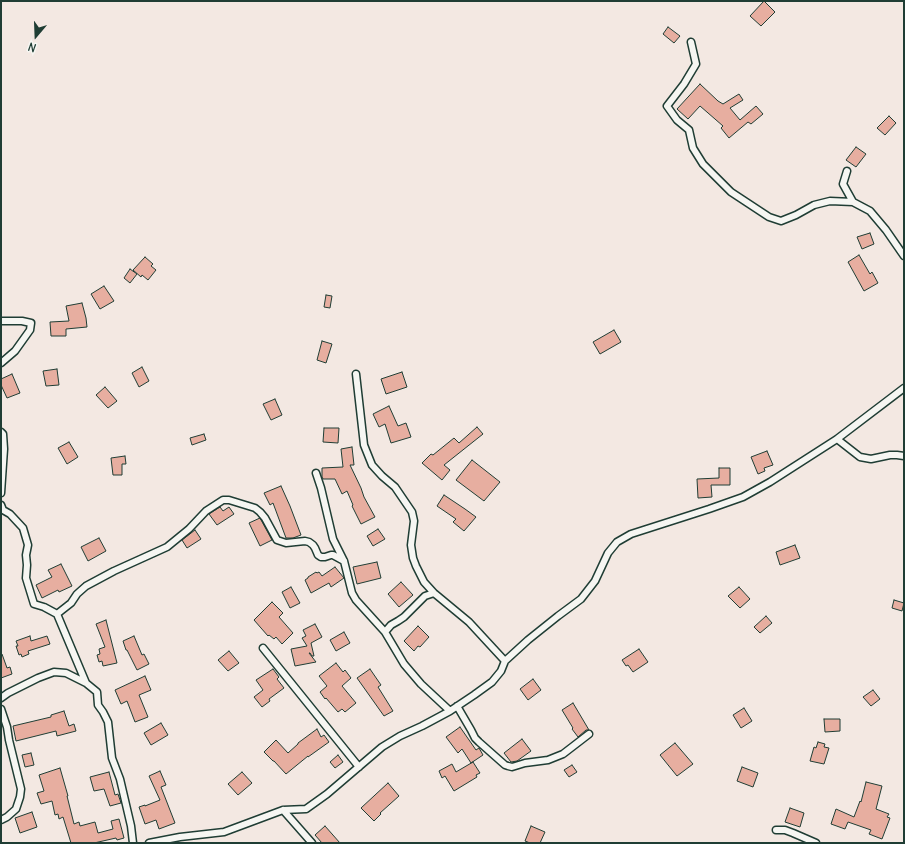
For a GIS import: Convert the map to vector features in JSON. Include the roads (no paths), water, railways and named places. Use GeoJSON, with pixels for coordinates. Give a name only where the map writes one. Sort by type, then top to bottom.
{"type":"FeatureCollection","features":[{"type":"Feature","properties":{"kind":"street"},"geometry":{"type":"LineString","coordinates":[[691,42],[696,64],[684,84],[667,106],[677,120],[689,130],[693,148],[703,164],[731,192],[768,217],[781,221],[814,205],[830,201],[853,202],[870,211],[886,230],[904,256]]}},
{"type":"Feature","properties":{"kind":"street"},"geometry":{"type":"LineString","coordinates":[[847,171],[843,184],[853,202]]}},
{"type":"Feature","properties":{"kind":"street"},"geometry":{"type":"LineString","coordinates":[[1,321],[22,321],[32,323],[30,330],[15,351],[1,363]]}},
{"type":"Feature","properties":{"kind":"street"},"geometry":{"type":"LineString","coordinates":[[356,374],[364,445],[372,465],[395,487],[412,512],[414,521],[411,545],[413,558],[424,582],[434,593],[469,622],[505,661]]}},
{"type":"Feature","properties":{"kind":"street"},"geometry":{"type":"LineString","coordinates":[[149,843],[224,832],[283,810],[306,809],[327,794],[382,747],[400,736],[450,711],[492,682],[501,671],[505,661],[558,616],[581,599],[595,581],[608,553],[617,542],[631,534],[709,509],[743,496],[770,482],[836,439],[904,388]]}},
{"type":"Feature","properties":{"kind":"street"},"geometry":{"type":"LineString","coordinates":[[1,432],[3,434],[4,449],[1,493]]}},
{"type":"Feature","properties":{"kind":"street"},"geometry":{"type":"LineString","coordinates":[[836,439],[860,457],[871,459],[890,455],[904,456]]}},
{"type":"Feature","properties":{"kind":"street"},"geometry":{"type":"LineString","coordinates":[[316,473],[333,539],[344,561],[352,593],[356,600],[385,632],[404,664],[421,684],[450,711]]}},
{"type":"Feature","properties":{"kind":"street"},"geometry":{"type":"LineString","coordinates":[[57,614],[71,603],[77,594],[86,586],[167,547],[189,529],[206,511],[223,500],[229,500],[255,508],[266,518],[277,540],[286,543],[309,542],[313,544],[318,555],[321,557],[325,558],[333,555],[344,561]]}},
{"type":"Feature","properties":{"kind":"street"},"geometry":{"type":"LineString","coordinates":[[1,505],[3,510],[10,514],[23,528],[28,545],[26,555],[26,578],[34,604],[44,607],[57,614],[86,683]]}},
{"type":"Feature","properties":{"kind":"street"},"geometry":{"type":"LineString","coordinates":[[385,632],[391,625],[404,617],[425,596],[434,593]]}},
{"type":"Feature","properties":{"kind":"street"},"geometry":{"type":"LineString","coordinates":[[263,648],[359,767]]}},
{"type":"Feature","properties":{"kind":"street"},"geometry":{"type":"LineString","coordinates":[[1,698],[38,678],[54,672],[66,673],[86,683],[97,692],[98,706],[108,722],[112,758],[120,779],[131,826],[133,843]]}},
{"type":"Feature","properties":{"kind":"street"},"geometry":{"type":"LineString","coordinates":[[456,706],[475,738],[505,765],[512,767],[525,763],[548,760],[563,754],[589,734]]}},
{"type":"Feature","properties":{"kind":"street"},"geometry":{"type":"LineString","coordinates":[[1,709],[8,727],[9,740],[21,789],[16,809],[1,820]]}},
{"type":"Feature","properties":{"kind":"street"},"geometry":{"type":"LineString","coordinates":[[283,810],[312,843]]}},
{"type":"Feature","properties":{"kind":"street"},"geometry":{"type":"LineString","coordinates":[[776,830],[785,830],[816,843]]}}]}
